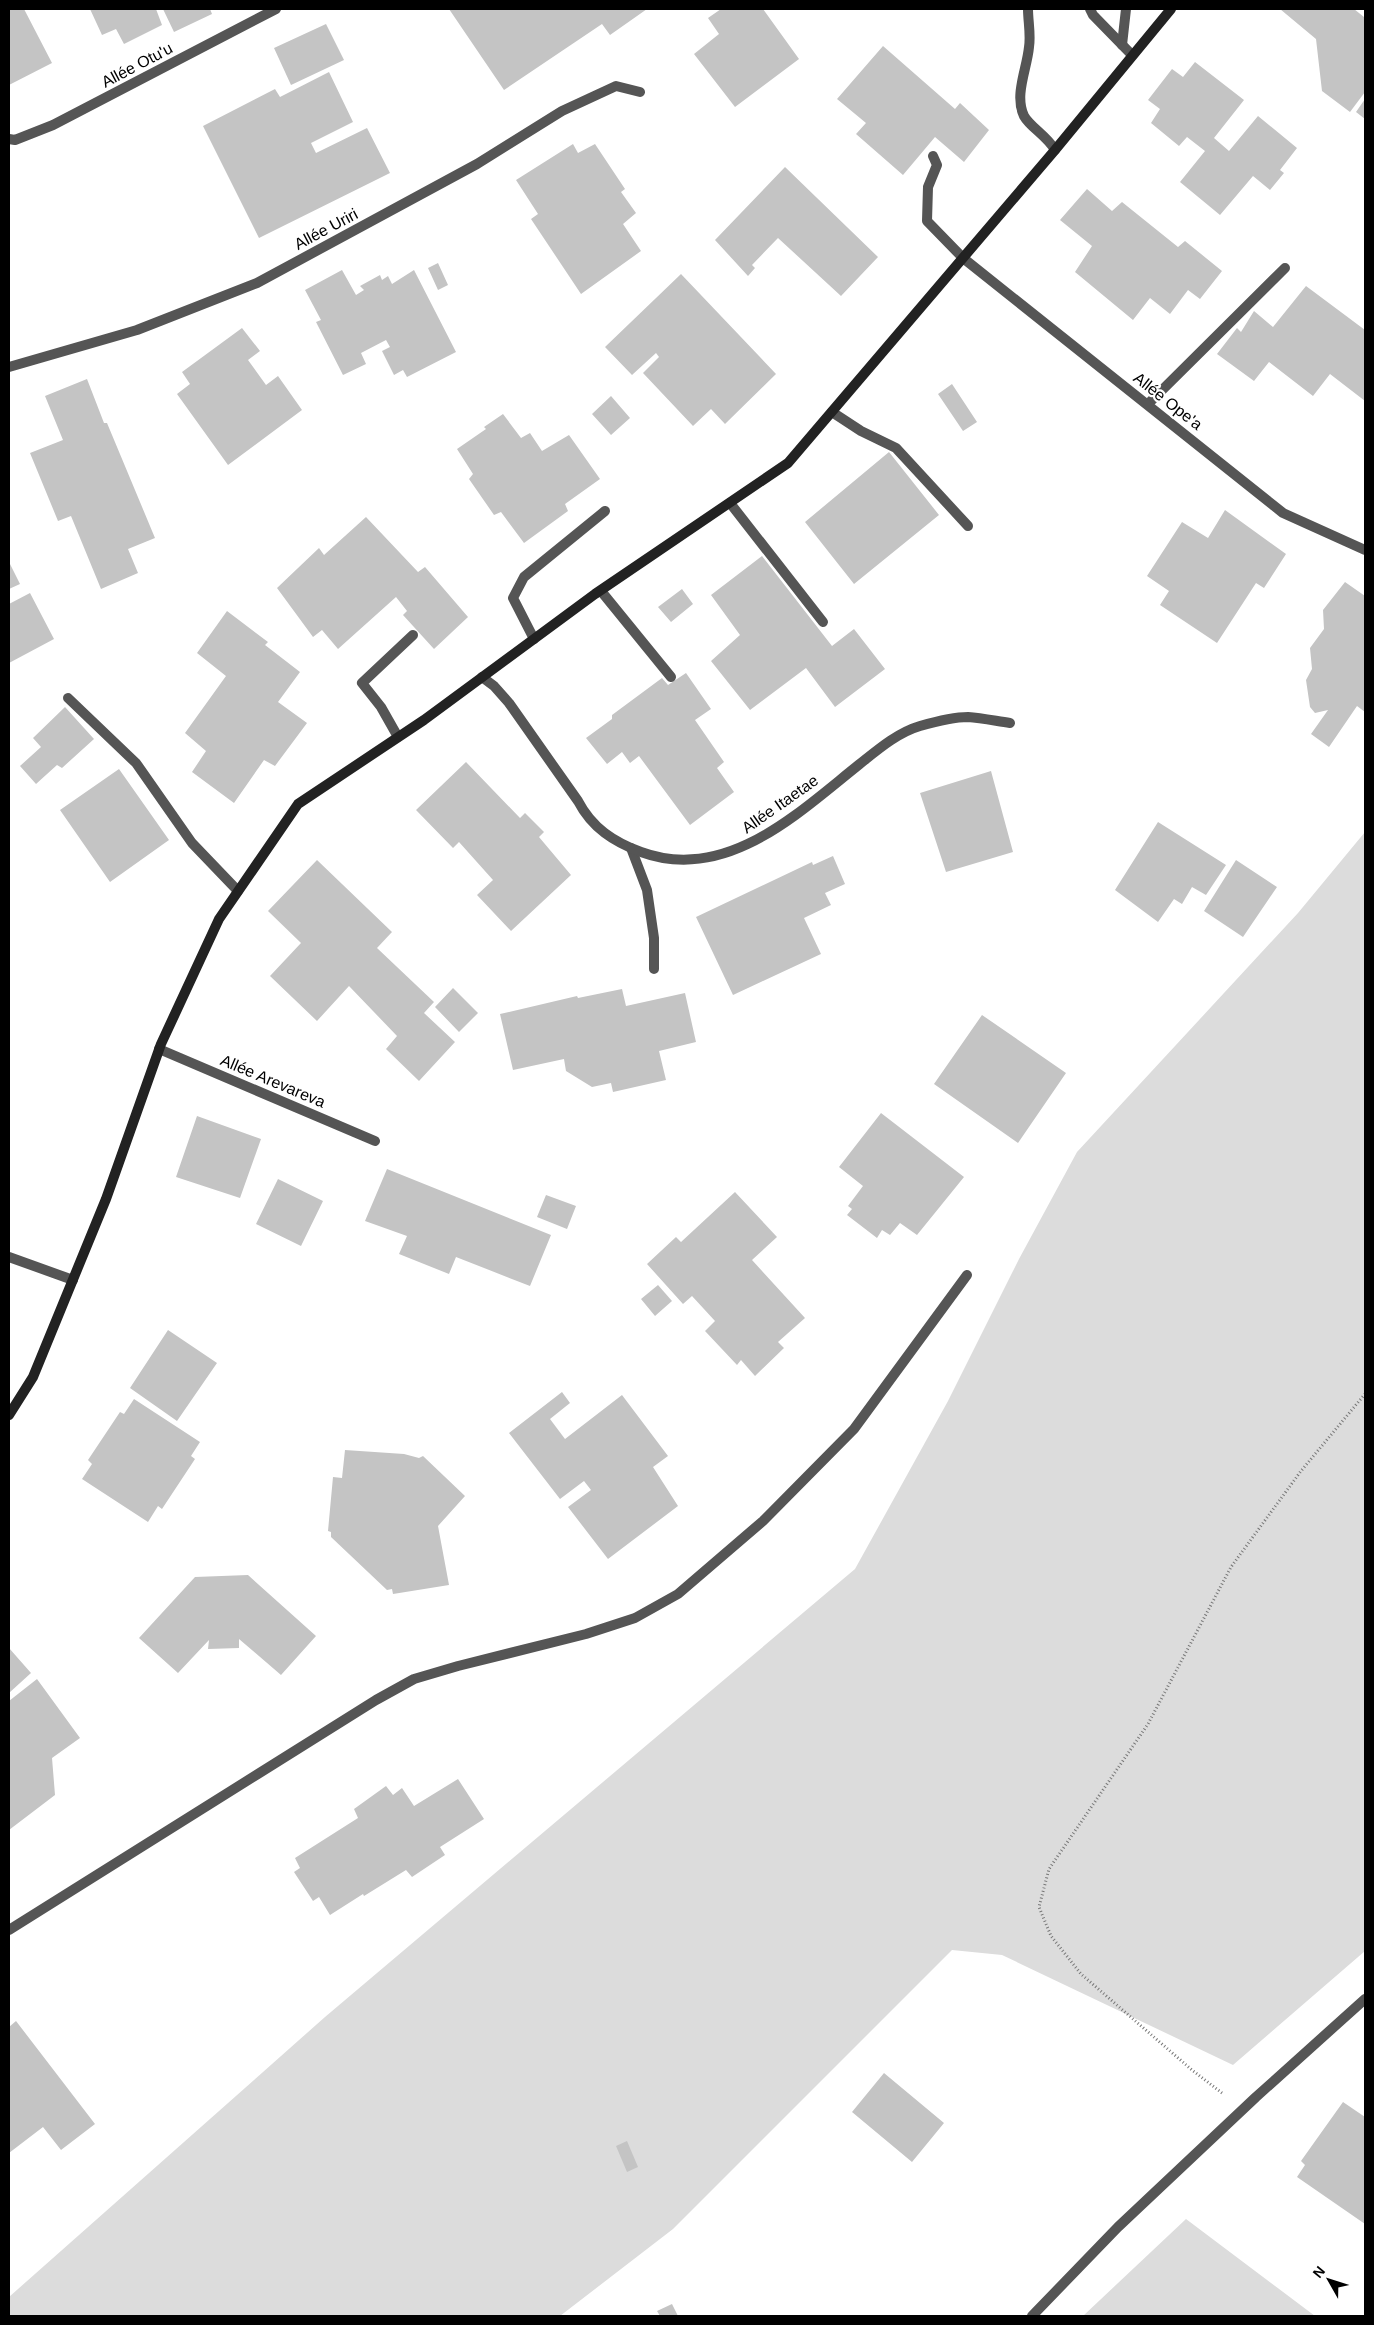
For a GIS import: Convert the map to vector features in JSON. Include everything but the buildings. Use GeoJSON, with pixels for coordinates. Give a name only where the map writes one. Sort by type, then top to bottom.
{"type":"FeatureCollection","features":[{"type":"Feature","properties":{"kind":"main road"},"geometry":{"type":"LineString","coordinates":[[9,1415],[33,1377],[106,1199],[159,1050],[219,919],[298,804],[398,737],[601,591],[788,463],[1055,150],[1171,9]]}},
{"type":"Feature","properties":{"kind":"street","name":"Allée Otu'u"},"geometry":{"type":"LineString","coordinates":[[9,138],[16,140],[53,125],[276,9]]}},
{"type":"Feature","properties":{"kind":"street"},"geometry":{"type":"LineString","coordinates":[[1028,9],[1029,46],[1021,104],[1025,118],[1049,140],[1055,150]]}},
{"type":"Feature","properties":{"kind":"street"},"geometry":{"type":"LineString","coordinates":[[1090,9],[1093,15],[1132,55]]}},
{"type":"Feature","properties":{"kind":"street"},"geometry":{"type":"LineString","coordinates":[[1122,45],[1126,9]]}},
{"type":"Feature","properties":{"kind":"street","name":"Allée Uriri"},"geometry":{"type":"LineString","coordinates":[[9,367],[137,330],[257,283],[477,164],[562,111],[616,86],[640,92]]}},
{"type":"Feature","properties":{"kind":"street","name":"Allée Ope'a"},"geometry":{"type":"LineString","coordinates":[[933,156],[937,165],[928,187],[927,221],[963,258],[1283,513],[1365,550]]}},
{"type":"Feature","properties":{"kind":"street"},"geometry":{"type":"LineString","coordinates":[[1148,404],[1285,268]]}},
{"type":"Feature","properties":{"kind":"street"},"geometry":{"type":"LineString","coordinates":[[832,412],[861,431],[896,448],[968,526]]}},
{"type":"Feature","properties":{"kind":"street"},"geometry":{"type":"LineString","coordinates":[[730,503],[823,622]]}},
{"type":"Feature","properties":{"kind":"street"},"geometry":{"type":"LineString","coordinates":[[534,639],[513,598],[524,577],[605,510]]}},
{"type":"Feature","properties":{"kind":"street"},"geometry":{"type":"LineString","coordinates":[[601,591],[671,677]]}},
{"type":"Feature","properties":{"kind":"street"},"geometry":{"type":"LineString","coordinates":[[398,737],[381,707],[362,683],[413,635]]}},
{"type":"Feature","properties":{"kind":"street","name":"Allée Itaetae"},"geometry":{"type":"LineString","coordinates":[[482,677],[494,686],[509,703],[578,801],[585,814],[601,832],[631,848],[652,856],[681,860],[711,858],[740,849],[791,819],[884,745],[919,726],[967,717],[1010,723]]}},
{"type":"Feature","properties":{"kind":"street"},"geometry":{"type":"LineString","coordinates":[[68,698],[136,763],[192,843],[238,891]]}},
{"type":"Feature","properties":{"kind":"street"},"geometry":{"type":"LineString","coordinates":[[631,848],[647,890],[654,938],[654,968]]}},
{"type":"Feature","properties":{"kind":"street","name":"Allée Arevareva"},"geometry":{"type":"LineString","coordinates":[[159,1050],[375,1141]]}},
{"type":"Feature","properties":{"kind":"street"},"geometry":{"type":"LineString","coordinates":[[9,1257],[73,1280]]}},
{"type":"Feature","properties":{"kind":"street"},"geometry":{"type":"LineString","coordinates":[[9,1930],[376,1700],[414,1679],[586,1634],[635,1618],[678,1594],[763,1521],[854,1429],[967,1275]]}},
{"type":"Feature","properties":{"kind":"street"},"geometry":{"type":"LineString","coordinates":[[1032,2316],[1118,2227],[1242,2110],[1365,1999]]}},
{"type":"Feature","properties":{"kind":"path"},"geometry":{"type":"LineString","coordinates":[[1242,2110],[1081,1974],[1051,1936],[1039,1907],[1049,1869],[1148,1724],[1231,1568],[1301,1471],[1365,1394]]}},
{"type":"Feature","properties":{"kind":"shaded area"},"geometry":{"type":"Polygon","coordinates":[[[1365,832],[1365,1951],[1233,2065],[1002,1955],[952,1950],[673,2229],[560,2316],[9,2316],[9,2297],[325,2017],[855,1569],[948,1401],[1019,1259],[1077,1152],[1298,913],[1365,832]]]}},
{"type":"Feature","properties":{"kind":"shaded area"},"geometry":{"type":"Polygon","coordinates":[[[1186,2219],[1315,2316],[1083,2316],[1186,2219]]]}}]}
